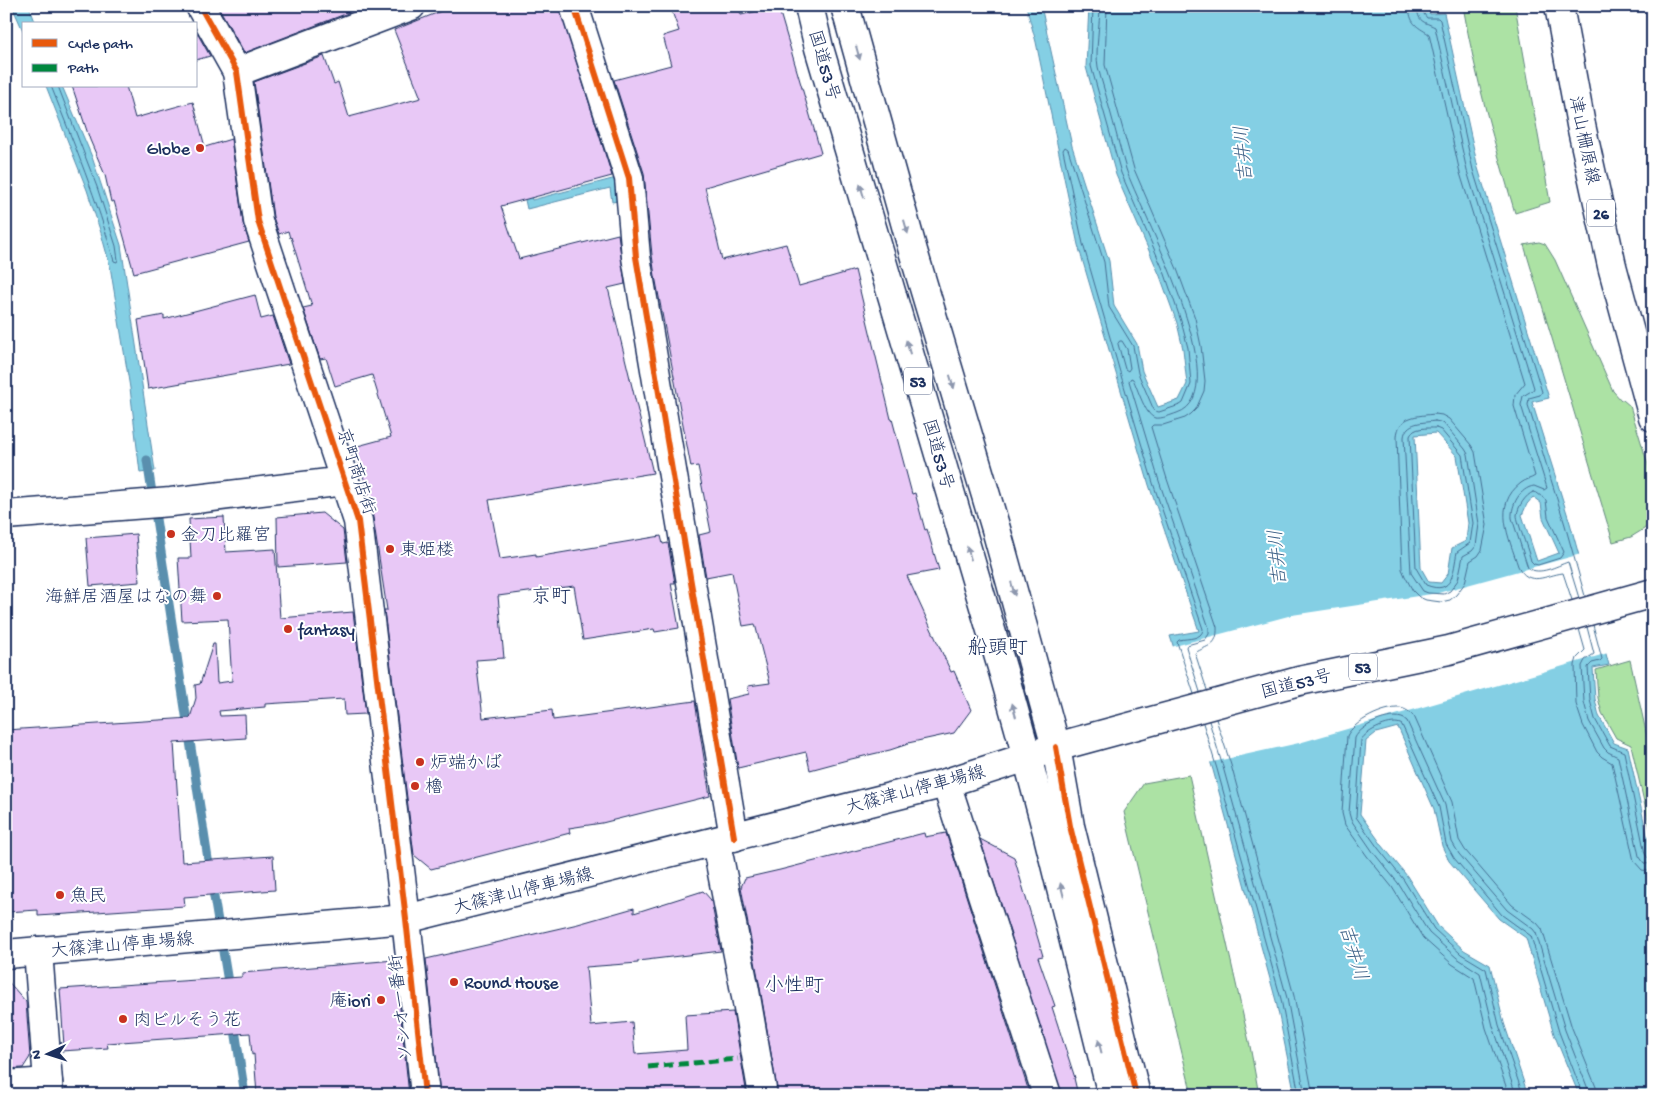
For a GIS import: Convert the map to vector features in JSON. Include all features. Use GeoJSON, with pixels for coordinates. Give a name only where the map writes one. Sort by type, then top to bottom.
{"type":"FeatureCollection","features":[{"type":"Feature","properties":{"kind":"main road"},"geometry":{"type":"LineString","coordinates":[[200,6],[237,72],[411,6]]}},
{"type":"Feature","properties":{"kind":"main road"},"geometry":{"type":"LineString","coordinates":[[574,6],[629,178],[636,257],[725,839],[745,991],[763,1095]]}},
{"type":"Feature","properties":{"kind":"main road","name":"国道53号"},"geometry":{"type":"LineString","coordinates":[[809,6],[819,48],[1027,756],[1299,680],[1449,650],[1653,593]]}},
{"type":"Feature","properties":{"kind":"main road","name":"国道53号"},"geometry":{"type":"LineString","coordinates":[[845,6],[913,251],[996,529],[1065,745]]}},
{"type":"Feature","properties":{"kind":"main road","name":"津山柵原線"},"geometry":{"type":"LineString","coordinates":[[1559,6],[1581,125],[1612,266],[1653,417]]}},
{"type":"Feature","properties":{"kind":"main road","name":"京町商店街"},"geometry":{"type":"LineString","coordinates":[[237,72],[258,221],[358,521],[406,919]]}},
{"type":"Feature","properties":{"kind":"main road"},"geometry":{"type":"LineString","coordinates":[[6,515],[171,502],[345,481]]}},
{"type":"Feature","properties":{"kind":"main road"},"geometry":{"type":"LineString","coordinates":[[1065,745],[1070,826],[1136,1095]]}},
{"type":"Feature","properties":{"kind":"main road"},"geometry":{"type":"LineString","coordinates":[[1027,756],[1050,841],[1112,1095]]}},
{"type":"Feature","properties":{"kind":"main road","name":"大篠津山停車場線"},"geometry":{"type":"LineString","coordinates":[[6,954],[406,919],[946,783],[1027,756]]}},
{"type":"Feature","properties":{"kind":"main road"},"geometry":{"type":"LineString","coordinates":[[946,783],[1047,1095]]}},
{"type":"Feature","properties":{"kind":"main road","name":"ソシオ一番街"},"geometry":{"type":"LineString","coordinates":[[406,919],[425,1095]]}},
{"type":"Feature","properties":{"kind":"main road"},"geometry":{"type":"LineString","coordinates":[[6,1085],[48,1088],[38,951]]}},
{"type":"Feature","properties":{"kind":"green space"},"geometry":{"type":"Polygon","coordinates":[[[1463,6],[1515,6],[1550,202],[1515,213],[1479,85],[1463,6]]]}},
{"type":"Feature","properties":{"kind":"green space"},"geometry":{"type":"Polygon","coordinates":[[[1539,242],[1545,244],[1555,260],[1613,391],[1630,406],[1653,481],[1653,519],[1644,529],[1631,537],[1613,542],[1524,245],[1539,242]]]}},
{"type":"Feature","properties":{"kind":"green space"},"geometry":{"type":"Polygon","coordinates":[[[1630,660],[1653,763],[1653,841],[1631,745],[1616,738],[1602,713],[1598,698],[1596,670],[1630,660]]]}},
{"type":"Feature","properties":{"kind":"green space"},"geometry":{"type":"Polygon","coordinates":[[[1189,775],[1250,1046],[1259,1095],[1192,1095],[1124,812],[1144,783],[1189,775]]]}},
{"type":"Feature","properties":{"kind":"water"},"geometry":{"type":"Polygon","coordinates":[[[12,6],[29,6],[35,22],[22,22],[22,28],[12,6]]]}},
{"type":"Feature","properties":{"kind":"water","name":"吉井川"},"geometry":{"type":"Polygon","coordinates":[[[1026,6],[1041,6],[1072,146],[1109,261],[1114,306],[1137,344],[1142,371],[1158,407],[1179,400],[1187,384],[1183,349],[1177,323],[1160,276],[1116,175],[1086,67],[1089,6],[1428,6],[1430,14],[1444,13],[1478,168],[1549,398],[1532,402],[1570,523],[1609,665],[1593,668],[1595,699],[1599,716],[1614,743],[1628,748],[1653,863],[1653,1095],[1579,1095],[1554,1034],[1526,938],[1499,919],[1449,861],[1442,846],[1434,809],[1398,727],[1376,733],[1366,741],[1360,814],[1407,876],[1438,926],[1464,950],[1490,965],[1504,1023],[1528,1095],[1295,1095],[1276,1001],[1213,770],[1170,636],[1199,631],[1149,485],[1078,245],[1036,42],[1026,6]],[[1436,433],[1415,435],[1421,568],[1429,582],[1441,583],[1448,574],[1452,548],[1466,541],[1468,523],[1457,456],[1436,433]],[[1533,497],[1522,515],[1537,561],[1559,553],[1543,518],[1541,503],[1533,497]]]}},
{"type":"Feature","properties":{"kind":"water"},"geometry":{"type":"Polygon","coordinates":[[[504,77],[532,200],[616,178],[618,201],[612,202],[610,188],[527,209],[516,159],[504,77]]]}},
{"type":"Feature","properties":{"kind":"water"},"geometry":{"type":"Polygon","coordinates":[[[47,88],[63,88],[92,157],[121,245],[155,471],[140,473],[130,388],[110,266],[87,190],[47,88]]]}},
{"type":"Feature","properties":{"kind":"pier"},"geometry":{"type":"Polygon","coordinates":[[[1581,554],[1608,653],[1299,743],[1208,763],[1171,647],[1292,615],[1438,593],[1581,554]]]}},
{"type":"Feature","properties":{"kind":"building"},"geometry":{"type":"Polygon","coordinates":[[[218,6],[366,6],[244,53],[218,6]]]}},
{"type":"Feature","properties":{"kind":"building"},"geometry":{"type":"Polygon","coordinates":[[[454,6],[559,6],[612,176],[501,206],[519,259],[618,234],[625,284],[608,288],[653,473],[489,500],[500,559],[536,554],[536,557],[661,536],[663,544],[668,543],[675,583],[671,583],[679,628],[655,632],[654,629],[583,640],[574,586],[498,596],[504,658],[476,660],[483,718],[552,710],[553,720],[695,701],[710,796],[602,823],[569,828],[570,833],[431,869],[414,855],[384,610],[387,610],[370,498],[354,447],[391,437],[372,375],[335,386],[326,358],[320,359],[303,308],[312,306],[291,237],[288,231],[279,234],[273,217],[254,82],[324,56],[334,84],[338,82],[349,117],[421,98],[394,30],[454,6]]]}},
{"type":"Feature","properties":{"kind":"building"},"geometry":{"type":"Polygon","coordinates":[[[670,6],[738,6],[741,15],[778,6],[821,153],[705,187],[722,260],[786,244],[799,286],[855,270],[891,419],[912,494],[915,493],[939,570],[907,576],[951,672],[954,671],[971,710],[954,733],[908,743],[890,750],[810,770],[806,752],[738,768],[727,699],[749,694],[748,686],[770,683],[755,624],[743,626],[732,572],[706,577],[699,535],[711,532],[698,466],[691,467],[655,276],[644,173],[614,80],[671,65],[663,36],[679,31],[670,6]]]}},
{"type":"Feature","properties":{"kind":"building"},"geometry":{"type":"Polygon","coordinates":[[[198,35],[210,56],[198,59],[198,35]]]}},
{"type":"Feature","properties":{"kind":"building"},"geometry":{"type":"Polygon","coordinates":[[[73,88],[127,88],[135,118],[193,102],[205,147],[231,139],[243,223],[249,242],[134,273],[114,201],[111,202],[105,175],[90,140],[73,88]]]}},
{"type":"Feature","properties":{"kind":"building"},"geometry":{"type":"Polygon","coordinates":[[[255,295],[261,319],[273,316],[289,364],[148,389],[138,320],[164,315],[164,319],[255,295]]]}},
{"type":"Feature","properties":{"kind":"building"},"geometry":{"type":"Polygon","coordinates":[[[322,513],[343,530],[347,562],[278,567],[277,517],[322,513]]]}},
{"type":"Feature","properties":{"kind":"building"},"geometry":{"type":"Polygon","coordinates":[[[224,517],[226,552],[275,549],[280,618],[353,612],[366,714],[345,715],[344,699],[265,704],[265,707],[219,711],[220,716],[245,715],[246,738],[174,743],[182,862],[273,856],[275,890],[184,897],[185,906],[38,916],[38,910],[6,912],[6,730],[190,718],[196,698],[195,685],[200,684],[213,644],[215,644],[217,683],[232,681],[228,619],[182,621],[178,558],[191,558],[189,519],[224,517]]]}},
{"type":"Feature","properties":{"kind":"building"},"geometry":{"type":"Polygon","coordinates":[[[136,534],[140,582],[90,586],[86,538],[136,534]]]}},
{"type":"Feature","properties":{"kind":"building"},"geometry":{"type":"Polygon","coordinates":[[[924,833],[925,837],[946,833],[1030,1095],[778,1095],[741,887],[745,878],[924,833]]]}},
{"type":"Feature","properties":{"kind":"building"},"geometry":{"type":"Polygon","coordinates":[[[980,839],[1014,857],[1043,956],[1038,957],[1055,1006],[1052,1007],[1075,1078],[1078,1095],[1062,1095],[980,839]]]}},
{"type":"Feature","properties":{"kind":"building"},"geometry":{"type":"Polygon","coordinates":[[[703,891],[711,900],[721,951],[638,961],[638,963],[586,967],[591,1026],[632,1022],[635,1054],[687,1050],[685,1015],[733,1012],[747,1095],[440,1095],[426,959],[578,924],[634,908],[634,913],[703,891]]]}},
{"type":"Feature","properties":{"kind":"building"},"geometry":{"type":"Polygon","coordinates":[[[395,960],[409,1095],[257,1095],[254,1054],[252,1055],[250,1033],[107,1043],[108,1048],[61,1051],[61,1042],[64,1046],[60,989],[242,977],[242,973],[395,960]]]}},
{"type":"Feature","properties":{"kind":"building"},"geometry":{"type":"Polygon","coordinates":[[[6,979],[26,1002],[30,1057],[23,1068],[6,1069],[6,979]]]}},
{"type":"Feature","properties":{"kind":"waterway"},"geometry":{"type":"LineString","coordinates":[[147,460],[210,872]]}},
{"type":"Feature","properties":{"kind":"waterway"},"geometry":{"type":"LineString","coordinates":[[212,885],[229,988]]}},
{"type":"Feature","properties":{"kind":"waterway"},"geometry":{"type":"LineString","coordinates":[[234,1023],[245,1095]]}},
{"type":"Feature","properties":{"kind":"marked path"},"geometry":{"type":"LineString","coordinates":[[648,1067],[738,1059]]}},
{"type":"Feature","properties":{"kind":"cycle path"},"geometry":{"type":"LineString","coordinates":[[200,6],[237,72],[258,221],[358,521],[406,919],[425,1095]]}},
{"type":"Feature","properties":{"kind":"cycle path"},"geometry":{"type":"LineString","coordinates":[[574,6],[629,178],[636,257],[734,837]]}},
{"type":"Feature","properties":{"kind":"cycle path"},"geometry":{"type":"LineString","coordinates":[[1056,747],[1070,826],[1136,1095]]}},
{"type":"Feature","properties":{"kind":"place","name":"Globe"},"geometry":{"type":"Point","coordinates":[200,148]}},
{"type":"Feature","properties":{"kind":"place","name":"金刀比羅宮"},"geometry":{"type":"Point","coordinates":[171,534]}},
{"type":"Feature","properties":{"kind":"place","name":"東姫楼"},"geometry":{"type":"Point","coordinates":[390,549]}},
{"type":"Feature","properties":{"kind":"place","name":"海鮮居酒屋はなの舞"},"geometry":{"type":"Point","coordinates":[217,596]}},
{"type":"Feature","properties":{"kind":"place","name":"fantasy"},"geometry":{"type":"Point","coordinates":[288,629]}},
{"type":"Feature","properties":{"kind":"place","name":"炉端かば"},"geometry":{"type":"Point","coordinates":[420,762]}},
{"type":"Feature","properties":{"kind":"place","name":"櫓"},"geometry":{"type":"Point","coordinates":[415,786]}},
{"type":"Feature","properties":{"kind":"place","name":"魚民"},"geometry":{"type":"Point","coordinates":[60,895]}},
{"type":"Feature","properties":{"kind":"place","name":"Round House"},"geometry":{"type":"Point","coordinates":[454,982]}},
{"type":"Feature","properties":{"kind":"place","name":"庵iori"},"geometry":{"type":"Point","coordinates":[381,1000]}},
{"type":"Feature","properties":{"kind":"place","name":"肉ビルそう花"},"geometry":{"type":"Point","coordinates":[123,1019]}},
{"type":"Feature","properties":{"kind":"district","name":"京町"},"geometry":{"type":"Point","coordinates":[551,595]}},
{"type":"Feature","properties":{"kind":"district","name":"船頭町"},"geometry":{"type":"Point","coordinates":[998,646]}},
{"type":"Feature","properties":{"kind":"district","name":"小性町"},"geometry":{"type":"Point","coordinates":[794,984]}}]}
